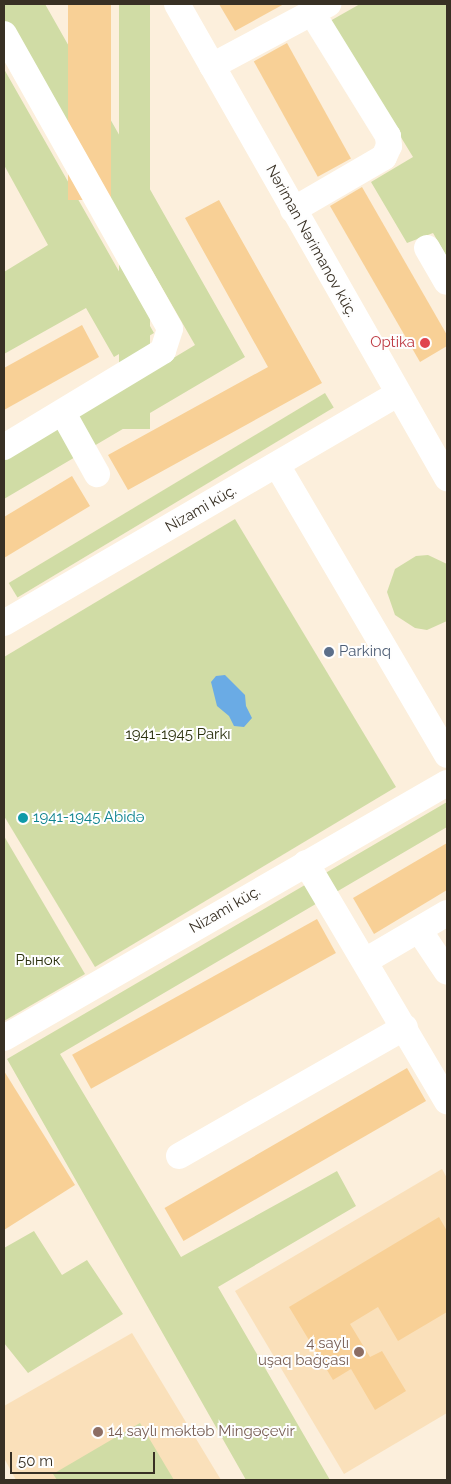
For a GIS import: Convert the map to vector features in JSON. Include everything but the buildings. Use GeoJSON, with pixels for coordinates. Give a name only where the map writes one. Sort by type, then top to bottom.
{"type":"FeatureCollection","features":[{"type":"Feature","properties":{"kind":"street","name":"Nəriman Nərimanov küç."},"geometry":{"type":"LineString","coordinates":[[176,4],[397,394],[447,478]]}},
{"type":"Feature","properties":{"kind":"street"},"geometry":{"type":"LineString","coordinates":[[212,66],[320,8],[388,136],[389,146],[384,157],[293,210]]}},
{"type":"Feature","properties":{"kind":"street"},"geometry":{"type":"LineString","coordinates":[[4,34],[170,329],[163,351],[4,447]]}},
{"type":"Feature","properties":{"kind":"street"},"geometry":{"type":"LineString","coordinates":[[427,248],[447,282]]}},
{"type":"Feature","properties":{"kind":"street","name":"Nizami küç."},"geometry":{"type":"LineString","coordinates":[[4,623],[397,394]]}},
{"type":"Feature","properties":{"kind":"street"},"geometry":{"type":"LineString","coordinates":[[63,413],[97,474]]}},
{"type":"Feature","properties":{"kind":"street"},"geometry":{"type":"LineString","coordinates":[[277,465],[447,755]]}},
{"type":"Feature","properties":{"kind":"street","name":"Nizami küç."},"geometry":{"type":"LineString","coordinates":[[4,1038],[447,782]]}},
{"type":"Feature","properties":{"kind":"street"},"geometry":{"type":"LineString","coordinates":[[306,863],[405,1027],[447,1101]]}},
{"type":"Feature","properties":{"kind":"street"},"geometry":{"type":"LineString","coordinates":[[365,961],[447,913]]}},
{"type":"Feature","properties":{"kind":"street"},"geometry":{"type":"LineString","coordinates":[[418,930],[447,972]]}},
{"type":"Feature","properties":{"kind":"street"},"geometry":{"type":"LineString","coordinates":[[179,1156],[405,1027]]}},
{"type":"Feature","properties":{"kind":"shaded area","name":"4 saylı uşaq bağçası"},"geometry":{"type":"Polygon","coordinates":[[[442,1169],[447,1178],[447,1413],[344,1474],[235,1291],[442,1169]]]}},
{"type":"Feature","properties":{"kind":"shaded area","name":"14 saylı məktəb Mingəçevir"},"geometry":{"type":"Polygon","coordinates":[[[132,1333],[221,1480],[16,1480],[4,1458],[4,1406],[132,1333]]]}},
{"type":"Feature","properties":{"kind":"green space"},"geometry":{"type":"Polygon","coordinates":[[[4,4],[45,4],[245,357],[4,499],[4,460],[195,345],[23,46],[4,56],[4,4]]]}},
{"type":"Feature","properties":{"kind":"green space"},"geometry":{"type":"Polygon","coordinates":[[[119,4],[150,4],[150,429],[119,429],[119,4]]]}},
{"type":"Feature","properties":{"kind":"green space"},"geometry":{"type":"Polygon","coordinates":[[[360,4],[447,4],[447,257],[433,233],[407,243],[371,182],[413,157],[330,21],[360,4]]]}},
{"type":"Feature","properties":{"kind":"green space"},"geometry":{"type":"Polygon","coordinates":[[[4,69],[154,333],[114,357],[86,308],[4,354],[4,272],[48,245],[4,165],[4,69]]]}},
{"type":"Feature","properties":{"kind":"green space"},"geometry":{"type":"Polygon","coordinates":[[[325,393],[334,408],[17,598],[9,583],[325,393]]]}},
{"type":"Feature","properties":{"kind":"green space","name":"1941-1945 Parkı"},"geometry":{"type":"Polygon","coordinates":[[[235,519],[396,787],[95,967],[4,816],[4,657],[235,519]]]}},
{"type":"Feature","properties":{"kind":"green space"},"geometry":{"type":"Polygon","coordinates":[[[428,555],[447,564],[447,621],[427,630],[415,628],[395,615],[387,592],[395,569],[416,556],[428,555]]]}},
{"type":"Feature","properties":{"kind":"green space"},"geometry":{"type":"Polygon","coordinates":[[[447,802],[447,827],[60,1054],[181,1257],[337,1171],[356,1206],[218,1287],[330,1480],[246,1480],[7,1059],[447,802]]]}},
{"type":"Feature","properties":{"kind":"green space","name":"Рынок"},"geometry":{"type":"Polygon","coordinates":[[[4,836],[85,974],[4,1021],[4,836]]]}},
{"type":"Feature","properties":{"kind":"green space"},"geometry":{"type":"Polygon","coordinates":[[[34,1231],[62,1275],[87,1260],[123,1314],[28,1373],[4,1343],[4,1248],[34,1231]]]}},
{"type":"Feature","properties":{"kind":"green space"},"geometry":{"type":"Polygon","coordinates":[[[140,1423],[174,1480],[57,1480],[53,1474],[140,1423]]]}},
{"type":"Feature","properties":{"kind":"water"},"geometry":{"type":"Polygon","coordinates":[[[225,675],[245,695],[246,706],[252,718],[244,727],[234,726],[229,716],[217,706],[211,682],[216,676],[225,675]]]}},
{"type":"Feature","properties":{"kind":"place","name":"Optika"},"geometry":{"type":"Point","coordinates":[425,343]}},
{"type":"Feature","properties":{"kind":"place","name":"Parkinq"},"geometry":{"type":"Point","coordinates":[329,652]}},
{"type":"Feature","properties":{"kind":"place","name":"1941-1945 Abidə"},"geometry":{"type":"Point","coordinates":[23,818]}},
{"type":"Feature","properties":{"kind":"place","name":"4 saylı uşaq bağçası"},"geometry":{"type":"Point","coordinates":[359,1352]}},
{"type":"Feature","properties":{"kind":"place","name":"14 saylı məktəb Mingəçevir"},"geometry":{"type":"Point","coordinates":[98,1432]}}]}
